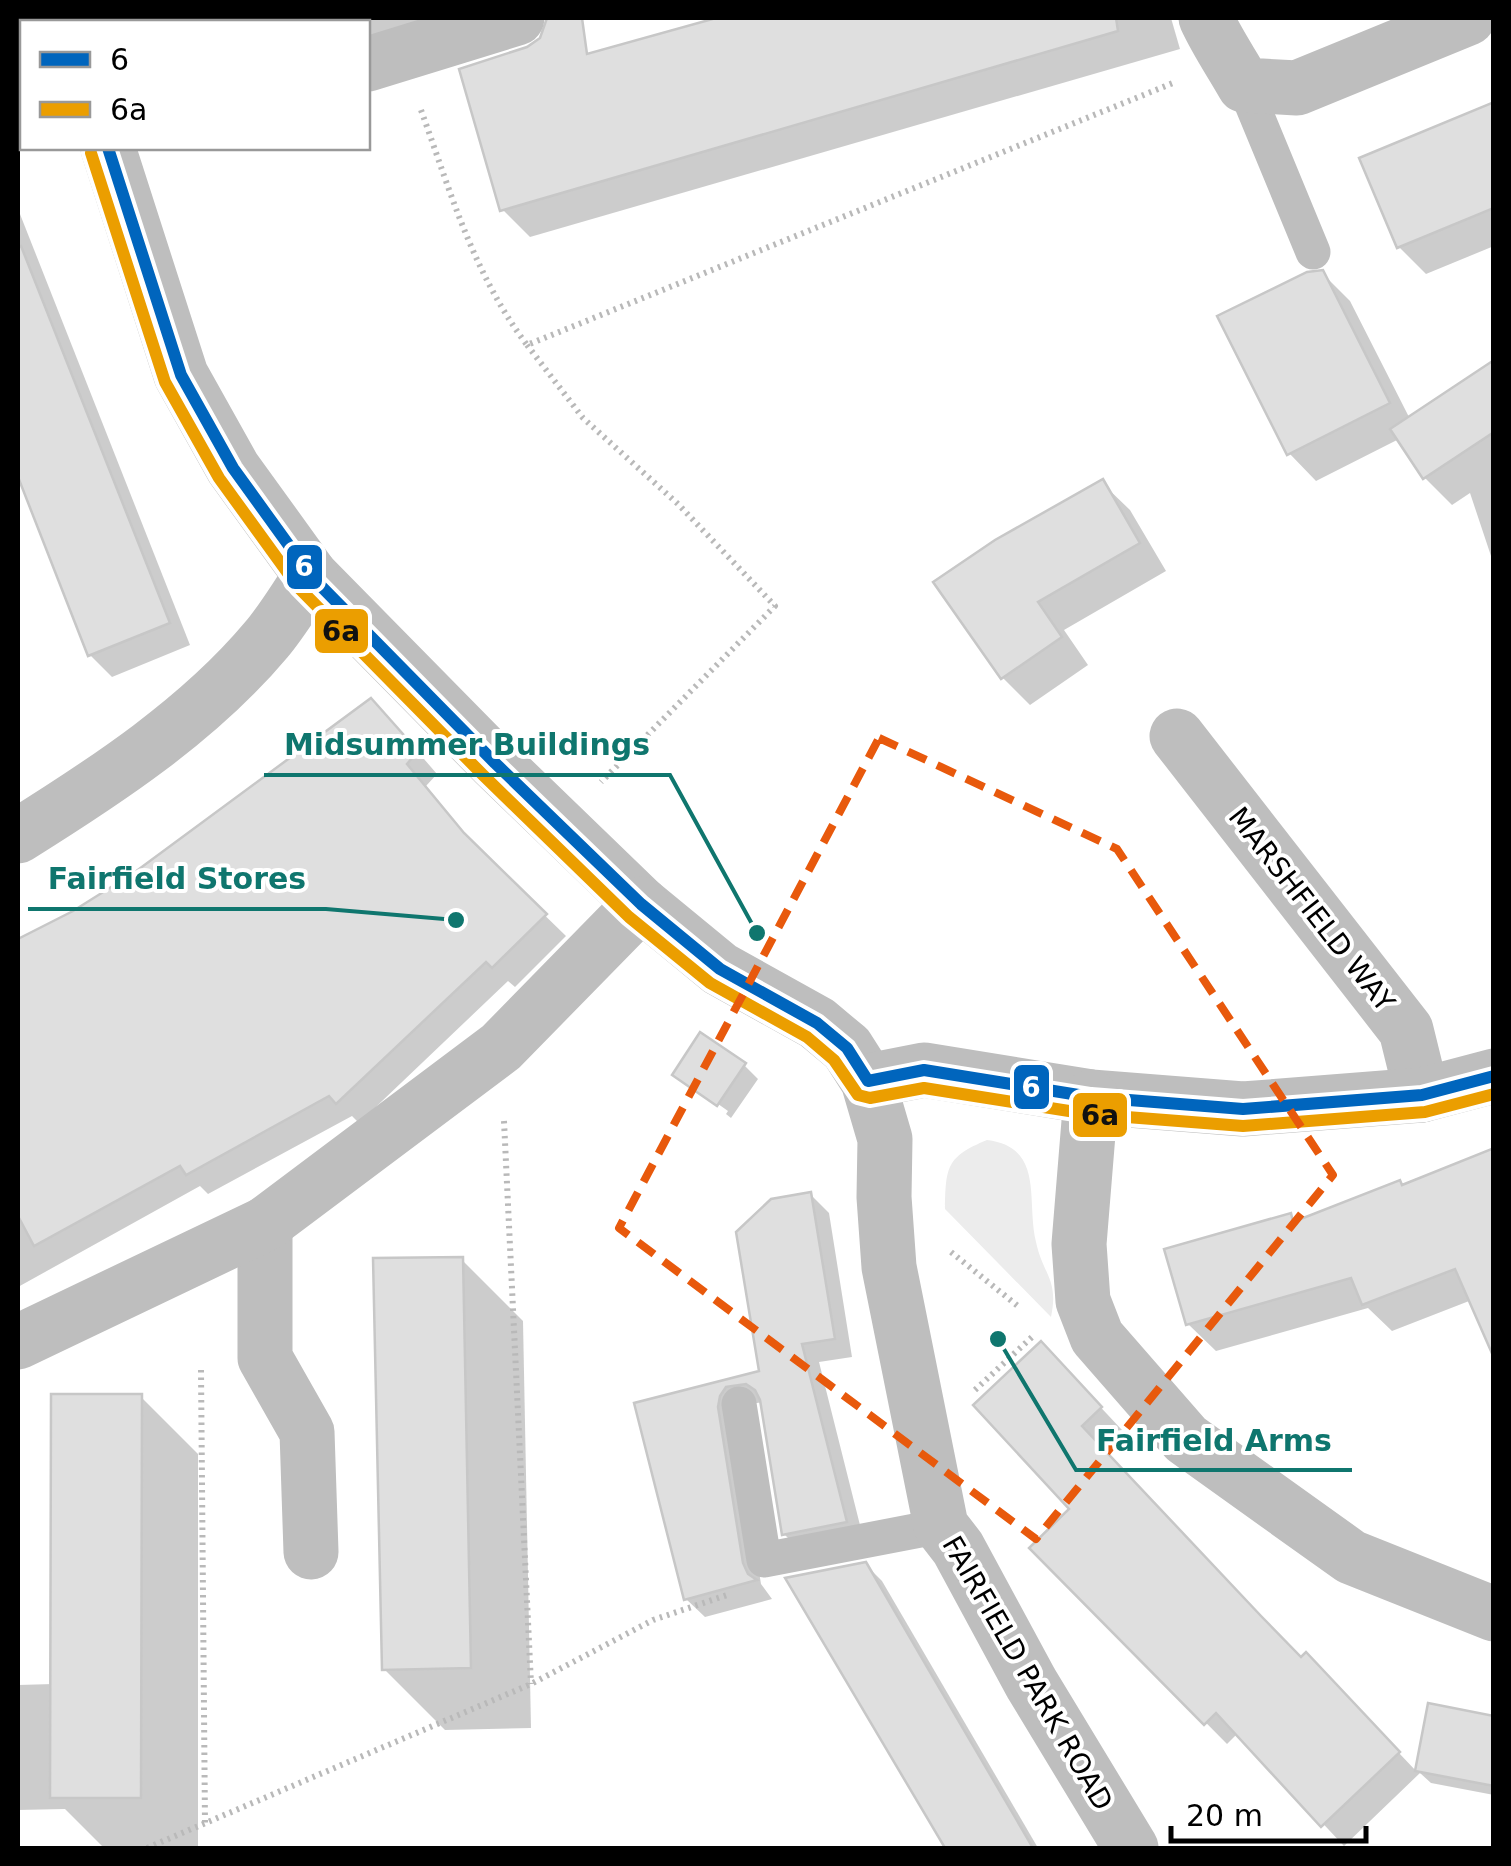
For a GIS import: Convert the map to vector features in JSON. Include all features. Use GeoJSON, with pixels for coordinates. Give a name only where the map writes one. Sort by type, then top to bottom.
{"type":"FeatureCollection","features":[{"type":"Feature","properties":{"kind":"street"},"geometry":{"type":"LineString","coordinates":[[384,59],[517,18]]}},
{"type":"Feature","properties":{"kind":"street"},"geometry":{"type":"LineString","coordinates":[[1227,54],[1296,88],[1468,18]]}},
{"type":"Feature","properties":{"kind":"street","name":"FAIRFIELD PARK ROAD"},"geometry":{"type":"LineString","coordinates":[[109,150],[181,375],[233,468],[311,576],[641,904],[720,969],[818,1023],[847,1048],[868,1082],[885,1140],[889,1267],[941,1526],[958,1548],[1031,1683],[1131,1848]]}},
{"type":"Feature","properties":{"kind":"street"},"geometry":{"type":"LineString","coordinates":[[18,836],[144,752],[213,693],[266,640],[311,576]]}},
{"type":"Feature","properties":{"kind":"street","name":"MARSHFIELD WAY"},"geometry":{"type":"LineString","coordinates":[[1177,736],[1406,1030],[1422,1095]]}},
{"type":"Feature","properties":{"kind":"street"},"geometry":{"type":"LineString","coordinates":[[18,1342],[265,1224],[501,1047],[641,904]]}},
{"type":"Feature","properties":{"kind":"street"},"geometry":{"type":"LineString","coordinates":[[868,1082],[924,1070],[1090,1097],[1243,1109],[1422,1095],[1494,1076]]}},
{"type":"Feature","properties":{"kind":"street"},"geometry":{"type":"LineString","coordinates":[[1090,1097],[1079,1244],[1064,1314],[1097,1337],[1186,1439],[1351,1557],[1494,1614]]}},
{"type":"Feature","properties":{"kind":"street"},"geometry":{"type":"LineString","coordinates":[[265,1224],[264,1358],[307,1432],[310,1552]]}},
{"type":"Feature","properties":{"kind":"lane"},"geometry":{"type":"LineString","coordinates":[[1227,54],[1313,252]]}},
{"type":"Feature","properties":{"kind":"lane"},"geometry":{"type":"LineString","coordinates":[[739,1404],[764,1560],[941,1526]]}},
{"type":"Feature","properties":{"kind":"path"},"geometry":{"type":"LineString","coordinates":[[526,345],[1227,54]]}},
{"type":"Feature","properties":{"kind":"path"},"geometry":{"type":"LineString","coordinates":[[384,59],[471,254],[502,313],[584,418],[678,504],[776,606],[560,824]]}},
{"type":"Feature","properties":{"kind":"path"},"geometry":{"type":"LineString","coordinates":[[501,1047],[531,1684]]}},
{"type":"Feature","properties":{"kind":"path"},"geometry":{"type":"LineString","coordinates":[[884,1197],[1064,1314],[974,1391]]}},
{"type":"Feature","properties":{"kind":"path"},"geometry":{"type":"LineString","coordinates":[[201,1354],[205,1824]]}},
{"type":"Feature","properties":{"kind":"path"},"geometry":{"type":"LineString","coordinates":[[147,1848],[531,1684],[653,1620],[732,1593]]}},
{"type":"Feature","properties":{"kind":"highlighted area"},"geometry":{"type":"Polygon","coordinates":[[[879,738],[1117,849],[1333,1175],[1036,1539],[619,1228],[879,738]]]}},
{"type":"Feature","properties":{"kind":"shaded area"},"geometry":{"type":"Polygon","coordinates":[[[987,1140],[1018,1153],[1030,1178],[1036,1242],[1052,1285],[1051,1317],[945,1209],[951,1165],[963,1152],[987,1140]]]}},
{"type":"Feature","properties":{"kind":"building"},"geometry":{"type":"Polygon","coordinates":[[[547,18],[582,18],[587,54],[716,18],[1116,18],[1118,31],[500,211],[459,69],[527,47],[540,38],[547,18]]]}},
{"type":"Feature","properties":{"kind":"building"},"geometry":{"type":"Polygon","coordinates":[[[1494,102],[1494,208],[1397,248],[1359,158],[1494,102]]]}},
{"type":"Feature","properties":{"kind":"building"},"geometry":{"type":"Polygon","coordinates":[[[21,246],[170,623],[88,656],[18,477],[21,246]]]}},
{"type":"Feature","properties":{"kind":"building"},"geometry":{"type":"Polygon","coordinates":[[[1323,270],[1390,403],[1287,455],[1217,316],[1307,272],[1323,270]]]}},
{"type":"Feature","properties":{"kind":"building"},"geometry":{"type":"Polygon","coordinates":[[[1494,360],[1494,432],[1423,479],[1390,429],[1494,360]]]}},
{"type":"Feature","properties":{"kind":"building"},"geometry":{"type":"Polygon","coordinates":[[[1103,479],[1140,543],[1038,602],[1062,637],[1001,679],[933,582],[995,540],[1103,479]]]}},
{"type":"Feature","properties":{"kind":"building"},"geometry":{"type":"Polygon","coordinates":[[[371,698],[418,751],[407,764],[464,833],[547,914],[492,968],[486,962],[336,1104],[329,1096],[186,1175],[180,1166],[34,1246],[18,1216],[18,939],[73,911],[135,872],[371,698]]]}},
{"type":"Feature","properties":{"kind":"building"},"geometry":{"type":"Polygon","coordinates":[[[700,1032],[746,1063],[717,1106],[672,1075],[700,1032]]]}},
{"type":"Feature","properties":{"kind":"building"},"geometry":{"type":"Polygon","coordinates":[[[1494,1148],[1494,1358],[1455,1269],[1362,1305],[1351,1278],[1186,1325],[1164,1249],[1291,1213],[1293,1222],[1494,1148]]]}},
{"type":"Feature","properties":{"kind":"building"},"geometry":{"type":"Polygon","coordinates":[[[811,1192],[835,1339],[802,1344],[847,1522],[782,1535],[760,1400],[746,1384],[726,1387],[718,1407],[743,1563],[748,1574],[757,1580],[684,1600],[634,1403],[759,1371],[736,1232],[771,1199],[811,1192]]]}},
{"type":"Feature","properties":{"kind":"building"},"geometry":{"type":"Polygon","coordinates":[[[463,1257],[471,1668],[382,1670],[373,1258],[463,1257]]]}},
{"type":"Feature","properties":{"kind":"building"},"geometry":{"type":"Polygon","coordinates":[[[1041,1341],[1102,1407],[1082,1426],[1261,1616],[1301,1657],[1306,1652],[1400,1752],[1321,1827],[1216,1713],[1204,1725],[1029,1548],[1069,1509],[973,1405],[1041,1341]]]}},
{"type":"Feature","properties":{"kind":"building"},"geometry":{"type":"Polygon","coordinates":[[[51,1394],[142,1394],[141,1798],[50,1798],[51,1394]]]}},
{"type":"Feature","properties":{"kind":"building"},"geometry":{"type":"Polygon","coordinates":[[[866,1562],[1033,1848],[945,1848],[785,1578],[866,1562]]]}},
{"type":"Feature","properties":{"kind":"building"},"geometry":{"type":"Polygon","coordinates":[[[1428,1703],[1494,1716],[1494,1786],[1415,1771],[1428,1703]]]}},
{"type":"Feature","properties":{"kind":"transit line","name":"6"},"geometry":{"type":"LineString","coordinates":[[109,150],[181,375],[233,468],[311,576],[641,904],[720,969],[817,1023],[847,1048],[868,1081],[924,1070],[1091,1097],[1243,1109],[1422,1095],[1494,1076]]}},
{"type":"Feature","properties":{"kind":"transit line","name":"6a"},"geometry":{"type":"LineString","coordinates":[[91,153],[165,382],[219,478],[298,587],[629,917],[710,983],[807,1037],[834,1060],[858,1095],[870,1098],[924,1088],[1088,1114],[1243,1126],[1425,1112],[1494,1094]]}},
{"type":"Feature","properties":{"kind":"place","name":"Fairfield Stores"},"geometry":{"type":"Point","coordinates":[456,920]}},
{"type":"Feature","properties":{"kind":"place","name":"Midsummer Buildings"},"geometry":{"type":"Point","coordinates":[757,933]}},
{"type":"Feature","properties":{"kind":"place","name":"Fairfield Arms"},"geometry":{"type":"Point","coordinates":[998,1339]}}]}
